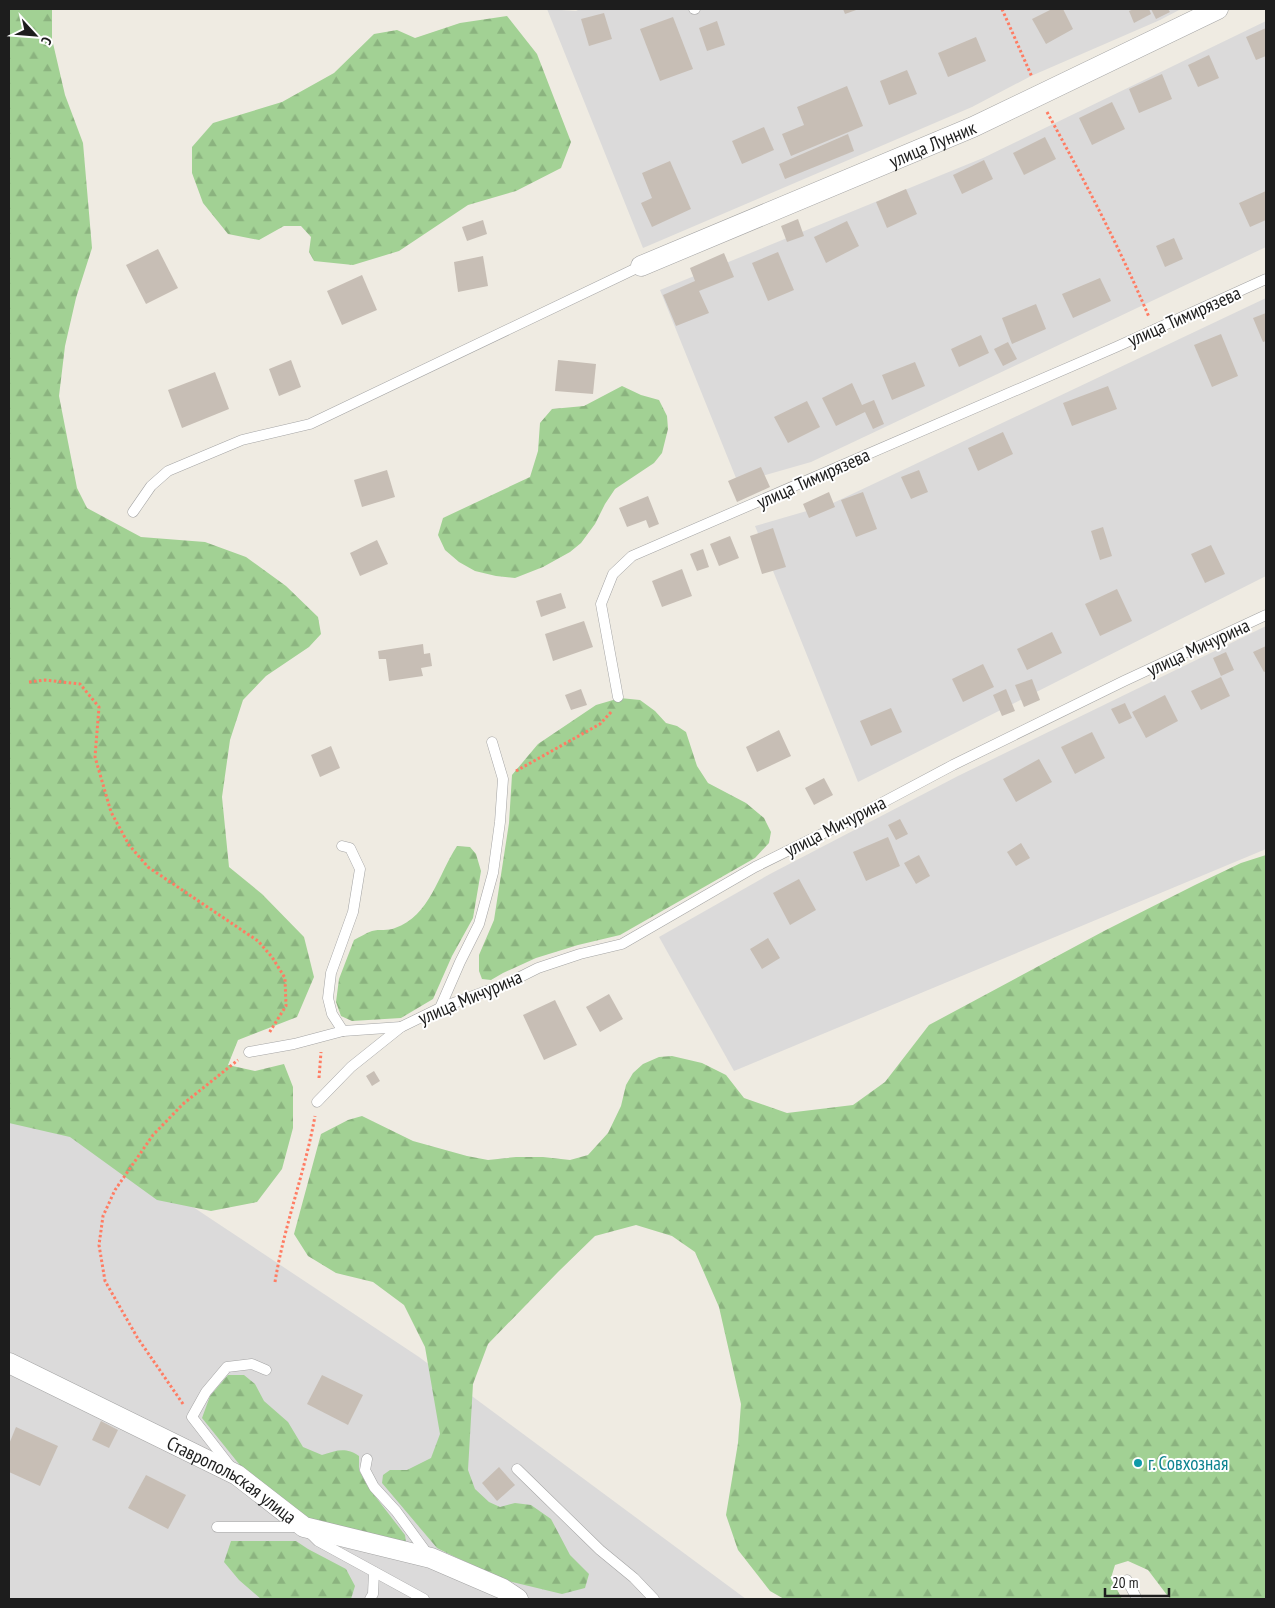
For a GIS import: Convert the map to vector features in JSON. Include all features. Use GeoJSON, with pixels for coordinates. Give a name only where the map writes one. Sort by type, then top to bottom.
{"type":"FeatureCollection","features":[{"type":"Feature","properties":{"kind":"street","name":"улица Лунник"},"geometry":{"type":"LineString","coordinates":[[641,266],[973,127],[1218,9]]}},
{"type":"Feature","properties":{"kind":"street","name":"Ставропольская улица"},"geometry":{"type":"LineString","coordinates":[[9,1363],[237,1475],[304,1527],[431,1558],[503,1589],[518,1599]]}},
{"type":"Feature","properties":{"kind":"lane"},"geometry":{"type":"LineString","coordinates":[[133,512],[151,486],[168,471],[242,440],[310,424],[641,266]]}},
{"type":"Feature","properties":{"kind":"lane","name":"улица Тимирязева"},"geometry":{"type":"LineString","coordinates":[[618,697],[601,604],[613,574],[632,556],[1116,347],[1266,280]]}},
{"type":"Feature","properties":{"kind":"lane","name":"улица Мичурина"},"geometry":{"type":"LineString","coordinates":[[401,1027],[440,1008],[506,984],[538,968],[580,954],[622,944],[756,866],[1124,681],[1266,615]]}},
{"type":"Feature","properties":{"kind":"lane"},"geometry":{"type":"LineString","coordinates":[[440,1008],[479,924],[493,873],[500,822],[502,779],[492,742]]}},
{"type":"Feature","properties":{"kind":"lane"},"geometry":{"type":"LineString","coordinates":[[342,846],[350,848],[360,868],[353,912],[331,973],[328,998],[332,1014],[343,1031]]}},
{"type":"Feature","properties":{"kind":"lane"},"geometry":{"type":"LineString","coordinates":[[248,1052],[294,1044],[343,1031],[401,1027]]}},
{"type":"Feature","properties":{"kind":"lane"},"geometry":{"type":"LineString","coordinates":[[317,1102],[351,1067],[401,1027]]}},
{"type":"Feature","properties":{"kind":"lane"},"geometry":{"type":"LineString","coordinates":[[237,1475],[192,1417],[206,1392],[227,1367],[252,1364],[266,1370]]}},
{"type":"Feature","properties":{"kind":"lane"},"geometry":{"type":"LineString","coordinates":[[367,1459],[365,1470],[374,1487],[396,1511],[431,1558]]}},
{"type":"Feature","properties":{"kind":"lane"},"geometry":{"type":"LineString","coordinates":[[516,1468],[654,1599]]}},
{"type":"Feature","properties":{"kind":"lane"},"geometry":{"type":"LineString","coordinates":[[217,1526],[304,1527],[318,1541],[424,1599]]}},
{"type":"Feature","properties":{"kind":"lane"},"geometry":{"type":"LineString","coordinates":[[370,1599],[373,1594],[374,1572]]}},
{"type":"Feature","properties":{"kind":"lane"},"geometry":{"type":"LineString","coordinates":[[1127,1580],[1137,1599]]}},
{"type":"Feature","properties":{"kind":"path"},"geometry":{"type":"LineString","coordinates":[[1002,9],[1039,96],[1098,205],[1127,265],[1153,329]]}},
{"type":"Feature","properties":{"kind":"path"},"geometry":{"type":"LineString","coordinates":[[29,682],[45,680],[80,684],[99,707],[95,757],[112,812],[129,845],[148,867],[258,941],[272,957],[285,978],[286,1006],[268,1034],[183,1104],[153,1135],[115,1190],[103,1216],[99,1245],[105,1281],[137,1337],[192,1417]]}},
{"type":"Feature","properties":{"kind":"path"},"geometry":{"type":"LineString","coordinates":[[502,779],[600,724],[611,712],[618,697]]}},
{"type":"Feature","properties":{"kind":"path"},"geometry":{"type":"LineString","coordinates":[[275,1282],[284,1238],[312,1134],[323,1036]]}},
{"type":"Feature","properties":{"kind":"shaded area"},"geometry":{"type":"Polygon","coordinates":[[[547,9],[576,11],[580,9],[1181,9],[1031,76],[972,107],[643,248],[547,9]]]}},
{"type":"Feature","properties":{"kind":"shaded area"},"geometry":{"type":"Polygon","coordinates":[[[1266,21],[1266,247],[811,462],[738,483],[660,290],[983,158],[1266,21]]]}},
{"type":"Feature","properties":{"kind":"shaded area"},"geometry":{"type":"Polygon","coordinates":[[[1266,298],[1266,576],[858,782],[755,526],[831,504],[1266,298]]]}},
{"type":"Feature","properties":{"kind":"shaded area"},"geometry":{"type":"Polygon","coordinates":[[[1266,626],[1266,849],[734,1071],[659,937],[770,874],[958,776],[1266,626]]]}},
{"type":"Feature","properties":{"kind":"shaded area"},"geometry":{"type":"Polygon","coordinates":[[[9,1085],[419,1357],[746,1599],[9,1599],[9,1085]]]}},
{"type":"Feature","properties":{"kind":"green space"},"geometry":{"type":"Polygon","coordinates":[[[9,9],[52,9],[52,39],[65,95],[83,143],[92,248],[76,298],[65,346],[59,396],[77,488],[87,508],[141,537],[205,542],[246,557],[286,586],[318,617],[321,634],[309,647],[266,676],[243,700],[230,740],[222,797],[229,867],[262,894],[304,937],[314,977],[297,1017],[238,1040],[228,1065],[255,1071],[284,1064],[293,1087],[293,1128],[282,1169],[257,1202],[211,1211],[157,1200],[70,1137],[9,1123],[9,9]]]}},
{"type":"Feature","properties":{"kind":"green space"},"geometry":{"type":"Polygon","coordinates":[[[507,16],[537,54],[571,142],[561,168],[516,191],[468,205],[399,251],[353,265],[314,261],[309,252],[311,237],[301,226],[284,226],[259,240],[228,234],[203,203],[192,173],[192,147],[213,123],[282,102],[334,73],[374,34],[397,30],[415,38],[460,23],[507,16]]]}},
{"type":"Feature","properties":{"kind":"green space"},"geometry":{"type":"Polygon","coordinates":[[[622,386],[641,395],[659,400],[667,416],[668,429],[662,453],[654,463],[615,489],[595,524],[581,543],[570,552],[543,567],[515,578],[475,571],[459,562],[445,550],[438,535],[443,518],[530,477],[538,451],[540,423],[552,409],[584,406],[622,386]]]}},
{"type":"Feature","properties":{"kind":"green space"},"geometry":{"type":"Polygon","coordinates":[[[620,698],[640,700],[655,711],[666,723],[677,726],[686,732],[697,766],[708,783],[746,803],[764,818],[771,832],[769,843],[755,858],[620,935],[536,958],[491,980],[482,979],[479,971],[479,955],[494,920],[509,823],[512,775],[538,744],[596,705],[620,698]]]}},
{"type":"Feature","properties":{"kind":"green space"},"geometry":{"type":"Polygon","coordinates":[[[457,846],[470,847],[476,854],[481,871],[473,918],[452,956],[433,999],[401,1018],[352,1021],[341,1016],[336,1002],[339,979],[354,940],[372,931],[395,928],[417,914],[432,893],[457,846]]]}},
{"type":"Feature","properties":{"kind":"green space"},"geometry":{"type":"Polygon","coordinates":[[[1266,855],[1266,1599],[1170,1599],[1148,1570],[1128,1561],[1115,1565],[1111,1578],[1122,1599],[784,1599],[770,1591],[738,1550],[726,1515],[738,1443],[741,1404],[719,1307],[695,1252],[672,1236],[636,1225],[595,1236],[558,1272],[488,1344],[473,1384],[468,1470],[475,1489],[489,1502],[500,1507],[515,1503],[531,1505],[551,1519],[570,1555],[589,1574],[585,1588],[562,1594],[508,1581],[437,1548],[382,1483],[383,1475],[390,1470],[407,1470],[431,1458],[440,1434],[425,1347],[404,1305],[373,1282],[336,1273],[308,1256],[294,1234],[321,1134],[348,1120],[362,1116],[413,1141],[467,1156],[488,1160],[543,1157],[570,1160],[588,1155],[608,1133],[621,1106],[626,1085],[633,1073],[643,1064],[659,1057],[672,1056],[702,1063],[726,1075],[744,1098],[787,1113],[853,1105],[885,1082],[929,1025],[1104,931],[1195,885],[1241,863],[1266,855]]]}},
{"type":"Feature","properties":{"kind":"green space"},"geometry":{"type":"Polygon","coordinates":[[[228,1375],[244,1375],[255,1384],[264,1401],[288,1422],[303,1447],[322,1455],[346,1450],[359,1456],[359,1470],[368,1487],[405,1535],[406,1542],[401,1544],[311,1521],[243,1469],[202,1418],[210,1396],[228,1375]]]}},
{"type":"Feature","properties":{"kind":"green space"},"geometry":{"type":"Polygon","coordinates":[[[231,1541],[296,1541],[346,1569],[355,1586],[351,1599],[261,1599],[239,1580],[224,1562],[231,1541]]]}},
{"type":"Feature","properties":{"kind":"building"},"geometry":{"type":"Polygon","coordinates":[[[843,9],[859,9],[845,14],[843,9]]]}},
{"type":"Feature","properties":{"kind":"building"},"geometry":{"type":"Polygon","coordinates":[[[1052,9],[1063,9],[1073,29],[1046,44],[1032,19],[1052,9]]]}},
{"type":"Feature","properties":{"kind":"building"},"geometry":{"type":"Polygon","coordinates":[[[1149,9],[1151,14],[1134,23],[1129,11],[1149,9]]]}},
{"type":"Feature","properties":{"kind":"building"},"geometry":{"type":"Polygon","coordinates":[[[1151,9],[1168,9],[1170,12],[1156,19],[1151,9]]]}},
{"type":"Feature","properties":{"kind":"building"},"geometry":{"type":"Polygon","coordinates":[[[604,13],[612,39],[589,46],[581,19],[604,13]]]}},
{"type":"Feature","properties":{"kind":"building"},"geometry":{"type":"Polygon","coordinates":[[[673,17],[693,69],[660,81],[640,29],[673,17]]]}},
{"type":"Feature","properties":{"kind":"building"},"geometry":{"type":"Polygon","coordinates":[[[717,21],[725,45],[707,51],[699,28],[717,21]]]}},
{"type":"Feature","properties":{"kind":"building"},"geometry":{"type":"Polygon","coordinates":[[[1266,28],[1266,56],[1256,60],[1246,37],[1266,28]]]}},
{"type":"Feature","properties":{"kind":"building"},"geometry":{"type":"Polygon","coordinates":[[[976,37],[986,61],[948,77],[938,53],[976,37]]]}},
{"type":"Feature","properties":{"kind":"building"},"geometry":{"type":"Polygon","coordinates":[[[1209,55],[1219,78],[1198,87],[1188,65],[1209,55]]]}},
{"type":"Feature","properties":{"kind":"building"},"geometry":{"type":"Polygon","coordinates":[[[907,70],[917,94],[889,105],[880,81],[907,70]]]}},
{"type":"Feature","properties":{"kind":"building"},"geometry":{"type":"Polygon","coordinates":[[[1162,74],[1172,99],[1139,113],[1129,89],[1162,74]]]}},
{"type":"Feature","properties":{"kind":"building"},"geometry":{"type":"Polygon","coordinates":[[[847,86],[863,126],[791,156],[782,134],[804,125],[797,107],[847,86]]]}},
{"type":"Feature","properties":{"kind":"building"},"geometry":{"type":"Polygon","coordinates":[[[1112,102],[1125,129],[1092,145],[1079,118],[1112,102]]]}},
{"type":"Feature","properties":{"kind":"building"},"geometry":{"type":"Polygon","coordinates":[[[764,127],[774,150],[742,164],[732,141],[764,127]]]}},
{"type":"Feature","properties":{"kind":"building"},"geometry":{"type":"Polygon","coordinates":[[[848,134],[854,151],[785,179],[779,164],[848,134]]]}},
{"type":"Feature","properties":{"kind":"building"},"geometry":{"type":"Polygon","coordinates":[[[1045,137],[1056,159],[1024,175],[1013,153],[1045,137]]]}},
{"type":"Feature","properties":{"kind":"building"},"geometry":{"type":"Polygon","coordinates":[[[984,160],[993,179],[962,194],[953,175],[984,160]]]}},
{"type":"Feature","properties":{"kind":"building"},"geometry":{"type":"Polygon","coordinates":[[[670,161],[691,209],[652,227],[641,203],[652,198],[642,173],[670,161]]]}},
{"type":"Feature","properties":{"kind":"building"},"geometry":{"type":"Polygon","coordinates":[[[906,189],[917,214],[887,228],[876,202],[906,189]]]}},
{"type":"Feature","properties":{"kind":"building"},"geometry":{"type":"Polygon","coordinates":[[[1266,191],[1266,220],[1250,227],[1239,203],[1266,191]]]}},
{"type":"Feature","properties":{"kind":"building"},"geometry":{"type":"Polygon","coordinates":[[[798,219],[804,236],[787,242],[781,226],[798,219]]]}},
{"type":"Feature","properties":{"kind":"building"},"geometry":{"type":"Polygon","coordinates":[[[483,220],[487,234],[467,241],[462,227],[483,220]]]}},
{"type":"Feature","properties":{"kind":"building"},"geometry":{"type":"Polygon","coordinates":[[[847,221],[859,246],[826,263],[814,237],[847,221]]]}},
{"type":"Feature","properties":{"kind":"building"},"geometry":{"type":"Polygon","coordinates":[[[1174,238],[1183,259],[1165,267],[1156,246],[1174,238]]]}},
{"type":"Feature","properties":{"kind":"building"},"geometry":{"type":"Polygon","coordinates":[[[158,249],[178,288],[146,304],[126,265],[158,249]]]}},
{"type":"Feature","properties":{"kind":"building"},"geometry":{"type":"Polygon","coordinates":[[[778,252],[794,290],[768,301],[752,263],[778,252]]]}},
{"type":"Feature","properties":{"kind":"building"},"geometry":{"type":"Polygon","coordinates":[[[724,253],[734,277],[699,291],[709,313],[676,326],[663,295],[695,281],[690,268],[724,253]]]}},
{"type":"Feature","properties":{"kind":"building"},"geometry":{"type":"Polygon","coordinates":[[[483,256],[488,286],[458,292],[454,262],[483,256]]]}},
{"type":"Feature","properties":{"kind":"building"},"geometry":{"type":"Polygon","coordinates":[[[362,275],[377,310],[342,325],[327,291],[362,275]]]}},
{"type":"Feature","properties":{"kind":"building"},"geometry":{"type":"Polygon","coordinates":[[[1100,278],[1111,301],[1073,318],[1062,294],[1100,278]]]}},
{"type":"Feature","properties":{"kind":"building"},"geometry":{"type":"Polygon","coordinates":[[[1036,304],[1046,329],[1012,344],[1002,318],[1036,304]]]}},
{"type":"Feature","properties":{"kind":"building"},"geometry":{"type":"Polygon","coordinates":[[[1266,313],[1266,341],[1263,342],[1253,318],[1266,313]]]}},
{"type":"Feature","properties":{"kind":"building"},"geometry":{"type":"Polygon","coordinates":[[[1221,334],[1238,376],[1212,387],[1194,345],[1221,334]]]}},
{"type":"Feature","properties":{"kind":"building"},"geometry":{"type":"Polygon","coordinates":[[[981,335],[989,353],[959,367],[951,349],[981,335]]]}},
{"type":"Feature","properties":{"kind":"building"},"geometry":{"type":"Polygon","coordinates":[[[1008,342],[1017,359],[1003,366],[994,349],[1008,342]]]}},
{"type":"Feature","properties":{"kind":"building"},"geometry":{"type":"Polygon","coordinates":[[[291,360],[301,387],[279,396],[269,369],[291,360]]]}},
{"type":"Feature","properties":{"kind":"building"},"geometry":{"type":"Polygon","coordinates":[[[558,360],[596,364],[593,394],[555,391],[558,360]]]}},
{"type":"Feature","properties":{"kind":"building"},"geometry":{"type":"Polygon","coordinates":[[[915,362],[925,386],[892,400],[882,375],[915,362]]]}},
{"type":"Feature","properties":{"kind":"building"},"geometry":{"type":"Polygon","coordinates":[[[215,372],[229,409],[182,428],[168,390],[215,372]]]}},
{"type":"Feature","properties":{"kind":"building"},"geometry":{"type":"Polygon","coordinates":[[[852,383],[862,405],[874,400],[884,424],[873,429],[865,412],[836,426],[822,398],[852,383]]]}},
{"type":"Feature","properties":{"kind":"building"},"geometry":{"type":"Polygon","coordinates":[[[1108,386],[1117,409],[1072,426],[1063,403],[1108,386]]]}},
{"type":"Feature","properties":{"kind":"building"},"geometry":{"type":"Polygon","coordinates":[[[807,401],[820,427],[788,443],[774,417],[807,401]]]}},
{"type":"Feature","properties":{"kind":"building"},"geometry":{"type":"Polygon","coordinates":[[[1003,432],[1013,454],[978,471],[968,448],[1003,432]]]}},
{"type":"Feature","properties":{"kind":"building"},"geometry":{"type":"Polygon","coordinates":[[[761,467],[770,487],[737,502],[728,481],[761,467]]]}},
{"type":"Feature","properties":{"kind":"building"},"geometry":{"type":"Polygon","coordinates":[[[387,470],[395,497],[362,507],[354,480],[387,470]]]}},
{"type":"Feature","properties":{"kind":"building"},"geometry":{"type":"Polygon","coordinates":[[[919,470],[928,492],[911,499],[901,477],[919,470]]]}},
{"type":"Feature","properties":{"kind":"building"},"geometry":{"type":"Polygon","coordinates":[[[829,492],[835,507],[809,518],[803,504],[829,492]]]}},
{"type":"Feature","properties":{"kind":"building"},"geometry":{"type":"Polygon","coordinates":[[[863,492],[877,529],[856,537],[841,500],[863,492]]]}},
{"type":"Feature","properties":{"kind":"building"},"geometry":{"type":"Polygon","coordinates":[[[648,496],[659,524],[649,528],[646,520],[627,527],[619,508],[648,496]]]}},
{"type":"Feature","properties":{"kind":"building"},"geometry":{"type":"Polygon","coordinates":[[[1103,527],[1112,556],[1100,560],[1091,531],[1103,527]]]}},
{"type":"Feature","properties":{"kind":"building"},"geometry":{"type":"Polygon","coordinates":[[[773,528],[786,567],[762,574],[750,536],[773,528]]]}},
{"type":"Feature","properties":{"kind":"building"},"geometry":{"type":"Polygon","coordinates":[[[730,536],[739,558],[719,566],[710,544],[730,536]]]}},
{"type":"Feature","properties":{"kind":"building"},"geometry":{"type":"Polygon","coordinates":[[[377,540],[388,564],[360,576],[350,553],[377,540]]]}},
{"type":"Feature","properties":{"kind":"building"},"geometry":{"type":"Polygon","coordinates":[[[1211,545],[1225,574],[1205,583],[1191,554],[1211,545]]]}},
{"type":"Feature","properties":{"kind":"building"},"geometry":{"type":"Polygon","coordinates":[[[703,549],[709,567],[697,571],[690,554],[703,549]]]}},
{"type":"Feature","properties":{"kind":"building"},"geometry":{"type":"Polygon","coordinates":[[[682,569],[692,596],[662,607],[652,581],[682,569]]]}},
{"type":"Feature","properties":{"kind":"building"},"geometry":{"type":"Polygon","coordinates":[[[1117,589],[1132,621],[1100,636],[1085,604],[1117,589]]]}},
{"type":"Feature","properties":{"kind":"building"},"geometry":{"type":"Polygon","coordinates":[[[561,593],[566,608],[541,617],[536,601],[561,593]]]}},
{"type":"Feature","properties":{"kind":"building"},"geometry":{"type":"Polygon","coordinates":[[[584,621],[593,647],[553,661],[545,634],[584,621]]]}},
{"type":"Feature","properties":{"kind":"building"},"geometry":{"type":"Polygon","coordinates":[[[1052,632],[1062,653],[1027,670],[1017,649],[1052,632]]]}},
{"type":"Feature","properties":{"kind":"building"},"geometry":{"type":"Polygon","coordinates":[[[423,644],[424,654],[430,653],[432,666],[421,668],[423,676],[389,681],[386,659],[379,659],[378,651],[423,644]]]}},
{"type":"Feature","properties":{"kind":"building"},"geometry":{"type":"Polygon","coordinates":[[[1266,646],[1266,671],[1264,672],[1253,652],[1266,646]]]}},
{"type":"Feature","properties":{"kind":"building"},"geometry":{"type":"Polygon","coordinates":[[[1226,652],[1234,670],[1221,676],[1213,658],[1226,652]]]}},
{"type":"Feature","properties":{"kind":"building"},"geometry":{"type":"Polygon","coordinates":[[[983,664],[994,687],[963,702],[952,679],[983,664]]]}},
{"type":"Feature","properties":{"kind":"building"},"geometry":{"type":"Polygon","coordinates":[[[1221,677],[1230,696],[1201,710],[1191,691],[1221,677]]]}},
{"type":"Feature","properties":{"kind":"building"},"geometry":{"type":"Polygon","coordinates":[[[1032,679],[1040,700],[1024,707],[1015,685],[1032,679]]]}},
{"type":"Feature","properties":{"kind":"building"},"geometry":{"type":"Polygon","coordinates":[[[581,689],[587,705],[571,710],[565,695],[581,689]]]}},
{"type":"Feature","properties":{"kind":"building"},"geometry":{"type":"Polygon","coordinates":[[[1006,689],[1015,711],[1002,716],[993,695],[1006,689]]]}},
{"type":"Feature","properties":{"kind":"building"},"geometry":{"type":"Polygon","coordinates":[[[1165,695],[1178,721],[1146,738],[1132,712],[1165,695]]]}},
{"type":"Feature","properties":{"kind":"building"},"geometry":{"type":"Polygon","coordinates":[[[1125,703],[1132,718],[1119,724],[1111,709],[1125,703]]]}},
{"type":"Feature","properties":{"kind":"building"},"geometry":{"type":"Polygon","coordinates":[[[891,708],[902,732],[871,746],[860,721],[891,708]]]}},
{"type":"Feature","properties":{"kind":"building"},"geometry":{"type":"Polygon","coordinates":[[[779,730],[791,756],[757,772],[746,747],[779,730]]]}},
{"type":"Feature","properties":{"kind":"building"},"geometry":{"type":"Polygon","coordinates":[[[1092,732],[1105,758],[1075,774],[1061,747],[1092,732]]]}},
{"type":"Feature","properties":{"kind":"building"},"geometry":{"type":"Polygon","coordinates":[[[331,746],[340,768],[320,777],[311,755],[331,746]]]}},
{"type":"Feature","properties":{"kind":"building"},"geometry":{"type":"Polygon","coordinates":[[[1039,759],[1052,782],[1016,802],[1003,779],[1039,759]]]}},
{"type":"Feature","properties":{"kind":"building"},"geometry":{"type":"Polygon","coordinates":[[[824,778],[833,795],[814,805],[805,788],[824,778]]]}},
{"type":"Feature","properties":{"kind":"building"},"geometry":{"type":"Polygon","coordinates":[[[900,819],[908,834],[896,840],[888,825],[900,819]]]}},
{"type":"Feature","properties":{"kind":"building"},"geometry":{"type":"Polygon","coordinates":[[[888,837],[900,866],[866,881],[853,852],[888,837]]]}},
{"type":"Feature","properties":{"kind":"building"},"geometry":{"type":"Polygon","coordinates":[[[1021,843],[1030,858],[1016,866],[1007,852],[1021,843]]]}},
{"type":"Feature","properties":{"kind":"building"},"geometry":{"type":"Polygon","coordinates":[[[919,855],[930,876],[916,884],[904,863],[919,855]]]}},
{"type":"Feature","properties":{"kind":"building"},"geometry":{"type":"Polygon","coordinates":[[[799,879],[816,910],[790,925],[773,893],[799,879]]]}},
{"type":"Feature","properties":{"kind":"building"},"geometry":{"type":"Polygon","coordinates":[[[768,938],[780,958],[762,969],[750,949],[768,938]]]}},
{"type":"Feature","properties":{"kind":"building"},"geometry":{"type":"Polygon","coordinates":[[[609,994],[623,1019],[600,1032],[586,1007],[609,994]]]}},
{"type":"Feature","properties":{"kind":"building"},"geometry":{"type":"Polygon","coordinates":[[[555,1000],[577,1045],[544,1060],[523,1015],[555,1000]]]}},
{"type":"Feature","properties":{"kind":"building"},"geometry":{"type":"Polygon","coordinates":[[[374,1071],[380,1081],[372,1086],[366,1076],[374,1071]]]}},
{"type":"Feature","properties":{"kind":"building"},"geometry":{"type":"Polygon","coordinates":[[[322,1375],[363,1395],[348,1425],[307,1404],[322,1375]]]}},
{"type":"Feature","properties":{"kind":"building"},"geometry":{"type":"Polygon","coordinates":[[[101,1421],[118,1430],[109,1448],[92,1440],[101,1421]]]}},
{"type":"Feature","properties":{"kind":"building"},"geometry":{"type":"Polygon","coordinates":[[[16,1427],[58,1446],[40,1486],[9,1472],[9,1444],[16,1427]]]}},
{"type":"Feature","properties":{"kind":"building"},"geometry":{"type":"Polygon","coordinates":[[[499,1467],[515,1485],[497,1501],[482,1483],[499,1467]]]}},
{"type":"Feature","properties":{"kind":"building"},"geometry":{"type":"Polygon","coordinates":[[[146,1475],[186,1495],[168,1529],[128,1508],[146,1475]]]}},
{"type":"Feature","properties":{"kind":"place","name":"г. Совхозная"},"geometry":{"type":"Point","coordinates":[1138,1463]}}]}
